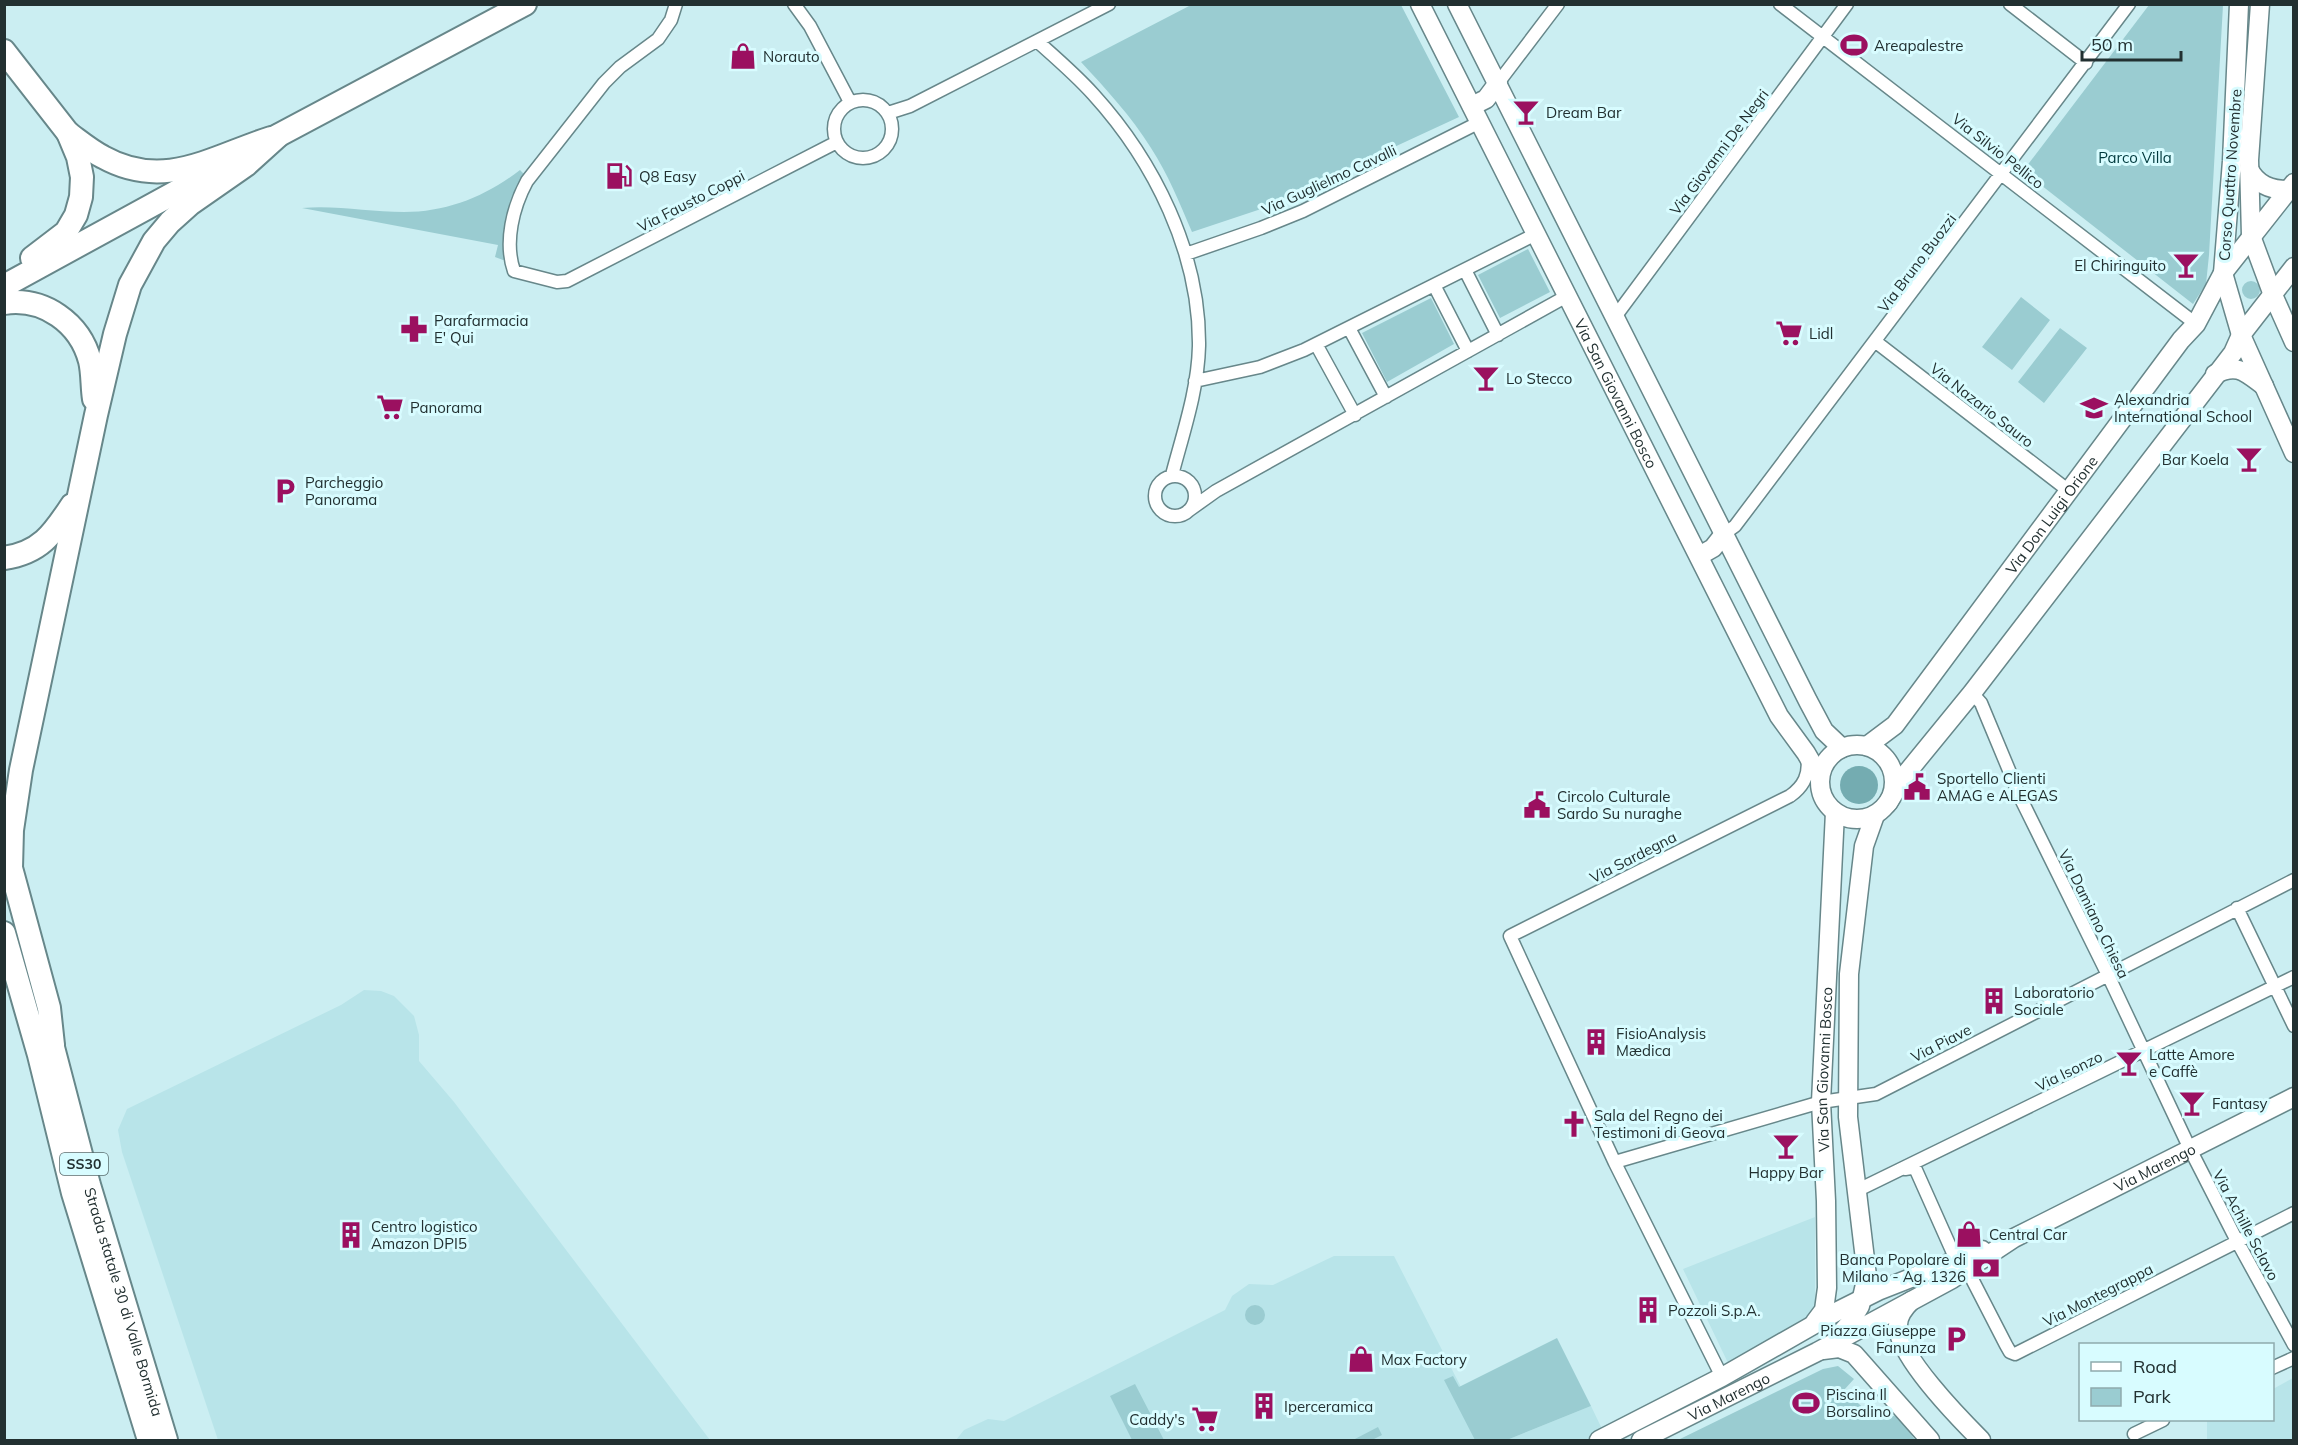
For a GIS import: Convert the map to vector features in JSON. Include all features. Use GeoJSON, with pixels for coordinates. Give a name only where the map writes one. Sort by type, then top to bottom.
{"type":"FeatureCollection","features":[{"type":"Feature","properties":{"kind":"highway"},"geometry":{"type":"LineString","coordinates":[[4,286],[525,4]]}},
{"type":"Feature","properties":{"kind":"highway"},"geometry":{"type":"LineString","coordinates":[[4,51],[68,134],[78,157],[82,177],[81,197],[76,215],[66,232],[4,277]]}},
{"type":"Feature","properties":{"kind":"highway"},"geometry":{"type":"LineString","coordinates":[[68,134],[102,157],[129,169],[158,173],[211,162],[236,149],[278,136]]}},
{"type":"Feature","properties":{"kind":"highway"},"geometry":{"type":"LineString","coordinates":[[53,1044],[49,1008],[11,868],[12,830],[21,770],[79,494],[122,309],[130,285],[154,242],[190,204],[246,165],[278,136]]}},
{"type":"Feature","properties":{"kind":"highway"},"geometry":{"type":"LineString","coordinates":[[4,303],[31,303],[51,310],[69,323],[82,341],[90,362],[96,414]]}},
{"type":"Feature","properties":{"kind":"highway"},"geometry":{"type":"LineString","coordinates":[[4,558],[22,556],[37,548],[52,534],[79,494]]}},
{"type":"Feature","properties":{"kind":"highway","name":"Strada statale 30 di Valle Bormida"},"geometry":{"type":"LineString","coordinates":[[4,887],[18,943],[53,1044],[89,1185],[166,1440]]}},
{"type":"Feature","properties":{"kind":"highway","name":"Strada statale 30 di Valle Bormida"},"geometry":{"type":"LineString","coordinates":[[4,933],[39,1055],[73,1193],[149,1440]]}},
{"type":"Feature","properties":{"kind":"main road","name":"Via San Giovanni Bosco"},"geometry":{"type":"LineString","coordinates":[[1420,4],[1779,716],[1806,753],[1820,777],[1822,797],[1835,812],[1821,1101],[1828,1284],[1824,1310],[1815,1323]]}},
{"type":"Feature","properties":{"kind":"main road"},"geometry":{"type":"LineString","coordinates":[[1457,4],[1824,731],[1842,747]]}},
{"type":"Feature","properties":{"kind":"main road","name":"Corso Quattro Novembre"},"geometry":{"type":"LineString","coordinates":[[2223,273],[2232,161],[2239,4]]}},
{"type":"Feature","properties":{"kind":"main road","name":"Corso Quattro Novembre"},"geometry":{"type":"LineString","coordinates":[[2260,4],[2249,169],[2251,236],[2294,342]]}},
{"type":"Feature","properties":{"kind":"main road"},"geometry":{"type":"LineString","coordinates":[[1476,114],[1498,83]]}},
{"type":"Feature","properties":{"kind":"main road"},"geometry":{"type":"LineString","coordinates":[[2249,169],[2254,178],[2264,186],[2274,190],[2291,186]]}},
{"type":"Feature","properties":{"kind":"main road"},"geometry":{"type":"LineString","coordinates":[[2291,186],[2223,273],[2241,335],[2294,453]]}},
{"type":"Feature","properties":{"kind":"main road"},"geometry":{"type":"LineString","coordinates":[[1835,812],[1855,820],[1865,819],[1882,809],[1905,776],[1972,693],[2233,353],[2241,335],[2294,267]]}},
{"type":"Feature","properties":{"kind":"main road","name":"Via Don Luigi Orione"},"geometry":{"type":"LineString","coordinates":[[1868,746],[1895,725],[2181,340],[2196,324],[2223,273]]}},
{"type":"Feature","properties":{"kind":"main road"},"geometry":{"type":"LineString","coordinates":[[1586,333],[1615,316]]}},
{"type":"Feature","properties":{"kind":"main road"},"geometry":{"type":"LineString","coordinates":[[2215,374],[2225,369],[2238,369],[2265,386]]}},
{"type":"Feature","properties":{"kind":"main road"},"geometry":{"type":"LineString","coordinates":[[1699,556],[1713,548],[1724,534]]}},
{"type":"Feature","properties":{"kind":"main road","name":"Via San Giovanni Bosco"},"geometry":{"type":"LineString","coordinates":[[1860,1315],[1867,1276],[1848,1117],[1849,974],[1864,846],[1894,787],[1892,769],[1883,755],[1868,746]]}},
{"type":"Feature","properties":{"kind":"main road"},"geometry":{"type":"LineString","coordinates":[[1820,777],[1829,757],[1842,747],[1868,746]]}},
{"type":"Feature","properties":{"kind":"main road","name":"Via Marengo"},"geometry":{"type":"LineString","coordinates":[[1860,1315],[1915,1299],[1952,1279],[2014,1238],[2294,1097]]}},
{"type":"Feature","properties":{"kind":"main road"},"geometry":{"type":"LineString","coordinates":[[1861,1230],[1872,1264],[1881,1278],[1890,1282],[1907,1279]]}},
{"type":"Feature","properties":{"kind":"main road"},"geometry":{"type":"LineString","coordinates":[[1861,1230],[1866,1253],[1858,1345],[1866,1366]]}},
{"type":"Feature","properties":{"kind":"main road","name":"Via Marengo"},"geometry":{"type":"LineString","coordinates":[[1641,1440],[1817,1352],[1907,1279],[2014,1238]]}},
{"type":"Feature","properties":{"kind":"main road"},"geometry":{"type":"LineString","coordinates":[[1828,1284],[1837,1302],[1891,1331],[1903,1344],[1927,1382],[1981,1440]]}},
{"type":"Feature","properties":{"kind":"main road"},"geometry":{"type":"LineString","coordinates":[[1903,1344],[1898,1330],[1898,1321],[1907,1306],[1915,1299]]}},
{"type":"Feature","properties":{"kind":"main road"},"geometry":{"type":"LineString","coordinates":[[1599,1440],[1722,1377],[1815,1323],[1860,1315]]}},
{"type":"Feature","properties":{"kind":"main road"},"geometry":{"type":"LineString","coordinates":[[1817,1352],[1844,1348],[1854,1354],[1930,1440]]}},
{"type":"Feature","properties":{"kind":"street"},"geometry":{"type":"LineString","coordinates":[[667,26],[668,4]]}},
{"type":"Feature","properties":{"kind":"street"},"geometry":{"type":"LineString","coordinates":[[667,26],[676,4]]}},
{"type":"Feature","properties":{"kind":"street"},"geometry":{"type":"LineString","coordinates":[[794,4],[810,26],[850,102]]}},
{"type":"Feature","properties":{"kind":"street"},"geometry":{"type":"LineString","coordinates":[[888,113],[909,106],[1109,4]]}},
{"type":"Feature","properties":{"kind":"street"},"geometry":{"type":"LineString","coordinates":[[1498,83],[1558,4]]}},
{"type":"Feature","properties":{"kind":"street","name":"Via Silvio Pellico"},"geometry":{"type":"LineString","coordinates":[[1780,4],[2196,324]]}},
{"type":"Feature","properties":{"kind":"street","name":"Via Giovanni De Negri"},"geometry":{"type":"LineString","coordinates":[[1615,316],[1847,4]]}},
{"type":"Feature","properties":{"kind":"street"},"geometry":{"type":"LineString","coordinates":[[2010,4],[2086,63]]}},
{"type":"Feature","properties":{"kind":"street","name":"Via Bruno Buozzi"},"geometry":{"type":"LineString","coordinates":[[1724,534],[1735,526],[1876,342],[2129,4]]}},
{"type":"Feature","properties":{"kind":"street","name":"Via Fausto Coppi"},"geometry":{"type":"LineString","coordinates":[[667,26],[652,45],[620,67],[604,83],[533,172],[519,197],[512,223],[513,268],[517,272],[557,282],[571,280],[837,142]]}},
{"type":"Feature","properties":{"kind":"street"},"geometry":{"type":"LineString","coordinates":[[1037,41],[1095,95],[1133,143],[1168,209],[1186,254],[1197,309],[1199,346],[1195,381],[1172,476]]}},
{"type":"Feature","properties":{"kind":"street"},"geometry":{"type":"LineString","coordinates":[[858,100],[875,102],[888,113],[892,131],[885,148],[878,154],[869,158],[850,155],[837,142],[834,124],[843,108],[850,102],[858,100]]}},
{"type":"Feature","properties":{"kind":"street","name":"Via Guglielmo Cavalli"},"geometry":{"type":"LineString","coordinates":[[1186,254],[1303,211],[1476,114]]}},
{"type":"Feature","properties":{"kind":"street"},"geometry":{"type":"LineString","coordinates":[[1195,381],[1260,367],[1316,344],[1536,234]]}},
{"type":"Feature","properties":{"kind":"street"},"geometry":{"type":"LineString","coordinates":[[1465,270],[1498,335]]}},
{"type":"Feature","properties":{"kind":"street"},"geometry":{"type":"LineString","coordinates":[[1434,285],[1468,351]]}},
{"type":"Feature","properties":{"kind":"street"},"geometry":{"type":"LineString","coordinates":[[1227,486],[1204,488],[1184,477],[1172,476],[1161,481],[1156,487],[1155,500],[1162,512],[1170,515],[1184,514],[1227,486],[1568,296]]}},
{"type":"Feature","properties":{"kind":"street"},"geometry":{"type":"LineString","coordinates":[[1349,328],[1386,397]]}},
{"type":"Feature","properties":{"kind":"street","name":"Via Nazario Sauro"},"geometry":{"type":"LineString","coordinates":[[1876,342],[2069,491]]}},
{"type":"Feature","properties":{"kind":"street"},"geometry":{"type":"LineString","coordinates":[[1316,344],[1355,415]]}},
{"type":"Feature","properties":{"kind":"street"},"geometry":{"type":"LineString","coordinates":[[1188,511],[1195,496],[1190,482]]}},
{"type":"Feature","properties":{"kind":"street","name":"Via Damiano Chiesa"},"geometry":{"type":"LineString","coordinates":[[1972,693],[1981,703],[2021,799],[2108,975],[2190,1149]]}},
{"type":"Feature","properties":{"kind":"street","name":"Via Sardegna"},"geometry":{"type":"LineString","coordinates":[[1614,1162],[1510,936],[1795,792],[1809,769],[1806,753]]}},
{"type":"Feature","properties":{"kind":"street","name":"Via Piave"},"geometry":{"type":"LineString","coordinates":[[1614,1162],[1821,1101],[1876,1094],[2294,880]]}},
{"type":"Feature","properties":{"kind":"street"},"geometry":{"type":"LineString","coordinates":[[2237,908],[2294,1026]]}},
{"type":"Feature","properties":{"kind":"street","name":"Via Isonzo"},"geometry":{"type":"LineString","coordinates":[[1856,1191],[2294,977]]}},
{"type":"Feature","properties":{"kind":"street","name":"Via Achille Sclavo"},"geometry":{"type":"LineString","coordinates":[[2190,1149],[2237,1242],[2294,1345]]}},
{"type":"Feature","properties":{"kind":"street"},"geometry":{"type":"LineString","coordinates":[[1614,1162],[1722,1377]]}},
{"type":"Feature","properties":{"kind":"street"},"geometry":{"type":"LineString","coordinates":[[1905,1169],[1916,1170],[1953,1253],[1968,1254]]}},
{"type":"Feature","properties":{"kind":"street","name":"Via Montegrappa"},"geometry":{"type":"LineString","coordinates":[[1952,1279],[1965,1275],[1971,1277],[2009,1350],[2015,1354],[2294,1213]]}},
{"type":"Feature","properties":{"kind":"street"},"geometry":{"type":"LineString","coordinates":[[2274,1367],[2294,1358]]}},
{"type":"Feature","properties":{"kind":"street"},"geometry":{"type":"LineString","coordinates":[[2134,1434],[2159,1421]]}},
{"type":"Feature","properties":{"kind":"shaded area"},"geometry":{"type":"Polygon","coordinates":[[[1859,766],[1873,771],[1878,785],[1873,799],[1859,804],[1845,799],[1840,785],[1845,771],[1859,766]]]}},
{"type":"Feature","properties":{"kind":"shaded area"},"geometry":{"type":"Polygon","coordinates":[[[364,990],[381,991],[394,996],[414,1016],[419,1035],[419,1061],[454,1102],[710,1440],[218,1440],[122,1152],[118,1130],[127,1109],[341,1005],[364,990]]]}},
{"type":"Feature","properties":{"kind":"shaded area"},"geometry":{"type":"Polygon","coordinates":[[[1815,1217],[1815,1308],[1808,1320],[1729,1365],[1683,1269],[1815,1217]]]}},
{"type":"Feature","properties":{"kind":"shaded area"},"geometry":{"type":"Polygon","coordinates":[[[1334,1256],[1394,1256],[1488,1440],[956,1440],[964,1430],[988,1419],[1004,1421],[1225,1310],[1232,1296],[1249,1284],[1273,1285],[1334,1256]]]}},
{"type":"Feature","properties":{"kind":"shaded area"},"geometry":{"type":"Polygon","coordinates":[[[2293,1378],[2293,1440],[2207,1440],[2207,1421],[2274,1421],[2274,1388],[2293,1378]]]}},
{"type":"Feature","properties":{"kind":"shaded area"},"geometry":{"type":"Polygon","coordinates":[[[1591,1406],[1603,1431],[1585,1440],[1507,1440],[1591,1406]]]}},
{"type":"Feature","properties":{"kind":"green space"},"geometry":{"type":"Polygon","coordinates":[[[1191,5],[1401,5],[1459,117],[1258,210],[1192,232],[1151,148],[1127,114],[1081,62],[1191,5]]]}},
{"type":"Feature","properties":{"kind":"green space","name":"Parco Villa"},"geometry":{"type":"Polygon","coordinates":[[[2149,5],[2223,5],[2209,255],[2206,284],[2193,304],[2023,171],[2149,5]]]}},
{"type":"Feature","properties":{"kind":"green space"},"geometry":{"type":"Polygon","coordinates":[[[520,170],[525,175],[507,216],[505,259],[503,260],[495,257],[498,245],[302,208],[328,207],[404,212],[436,209],[480,195],[520,170]]]}},
{"type":"Feature","properties":{"kind":"green space"},"geometry":{"type":"Polygon","coordinates":[[[1528,249],[1550,292],[1500,318],[1478,275],[1528,249]]]}},
{"type":"Feature","properties":{"kind":"green space"},"geometry":{"type":"Polygon","coordinates":[[[2251,281],[2259,286],[2260,290],[2255,298],[2251,299],[2243,294],[2242,290],[2247,282],[2251,281]]]}},
{"type":"Feature","properties":{"kind":"green space"},"geometry":{"type":"Polygon","coordinates":[[[2021,297],[2050,320],[2012,370],[1982,347],[2021,297]]]}},
{"type":"Feature","properties":{"kind":"green space"},"geometry":{"type":"Polygon","coordinates":[[[1431,298],[1454,344],[1387,382],[1362,333],[1431,298]]]}},
{"type":"Feature","properties":{"kind":"green space"},"geometry":{"type":"Polygon","coordinates":[[[2060,328],[2087,348],[2044,403],[2018,382],[2060,328]]]}},
{"type":"Feature","properties":{"kind":"green space"},"geometry":{"type":"Polygon","coordinates":[[[1255,1305],[1262,1308],[1265,1315],[1262,1322],[1255,1325],[1248,1322],[1245,1315],[1248,1308],[1255,1305]]]}},
{"type":"Feature","properties":{"kind":"green space"},"geometry":{"type":"Polygon","coordinates":[[[1557,1338],[1591,1406],[1507,1440],[1475,1440],[1444,1380],[1453,1376],[1459,1387],[1557,1338]]]}},
{"type":"Feature","properties":{"kind":"green space","name":"Piscina Il Borsalino"},"geometry":{"type":"Polygon","coordinates":[[[1838,1366],[1854,1379],[1844,1390],[1874,1418],[1888,1415],[1899,1417],[1915,1440],[1678,1440],[1823,1369],[1838,1366]]]}},
{"type":"Feature","properties":{"kind":"green space"},"geometry":{"type":"Polygon","coordinates":[[[1135,1384],[1164,1440],[1132,1440],[1110,1396],[1135,1384]]]}},
{"type":"Feature","properties":{"kind":"green space"},"geometry":{"type":"Polygon","coordinates":[[[1378,1427],[1382,1435],[1372,1440],[1353,1440],[1378,1427]]]}},
{"type":"Feature","properties":{"kind":"place","name":"Areapalestre"},"geometry":{"type":"Point","coordinates":[1854,45]}},
{"type":"Feature","properties":{"kind":"place","name":"Norauto"},"geometry":{"type":"Point","coordinates":[743,56]}},
{"type":"Feature","properties":{"kind":"place","name":"Dream Bar"},"geometry":{"type":"Point","coordinates":[1526,112]}},
{"type":"Feature","properties":{"kind":"place","name":"Q8 Easy"},"geometry":{"type":"Point","coordinates":[619,176]}},
{"type":"Feature","properties":{"kind":"place","name":"El Chiringuito"},"geometry":{"type":"Point","coordinates":[2186,265]}},
{"type":"Feature","properties":{"kind":"place","name":"Parafarmacia E' Qui"},"geometry":{"type":"Point","coordinates":[414,329]}},
{"type":"Feature","properties":{"kind":"place","name":"Lidl"},"geometry":{"type":"Point","coordinates":[1789,333]}},
{"type":"Feature","properties":{"kind":"place","name":"Lo Stecco"},"geometry":{"type":"Point","coordinates":[1486,378]}},
{"type":"Feature","properties":{"kind":"place","name":"Panorama"},"geometry":{"type":"Point","coordinates":[390,407]}},
{"type":"Feature","properties":{"kind":"place","name":"Alexandria International School"},"geometry":{"type":"Point","coordinates":[2094,408]}},
{"type":"Feature","properties":{"kind":"place","name":"Bar Koela"},"geometry":{"type":"Point","coordinates":[2249,459]}},
{"type":"Feature","properties":{"kind":"place","name":"Parcheggio Panorama"},"geometry":{"type":"Point","coordinates":[285,491]}},
{"type":"Feature","properties":{"kind":"place","name":"Sportello Clienti AMAG e ALEGAS"},"geometry":{"type":"Point","coordinates":[1917,787]}},
{"type":"Feature","properties":{"kind":"place","name":"Circolo Culturale Sardo Su nuraghe"},"geometry":{"type":"Point","coordinates":[1537,805]}},
{"type":"Feature","properties":{"kind":"place","name":"Laboratorio Sociale"},"geometry":{"type":"Point","coordinates":[1994,1001]}},
{"type":"Feature","properties":{"kind":"place","name":"FisioAnalysis Mædica"},"geometry":{"type":"Point","coordinates":[1596,1042]}},
{"type":"Feature","properties":{"kind":"place","name":"Latte Amore e Caffè"},"geometry":{"type":"Point","coordinates":[2129,1063]}},
{"type":"Feature","properties":{"kind":"place","name":"Fantasy"},"geometry":{"type":"Point","coordinates":[2192,1103]}},
{"type":"Feature","properties":{"kind":"place","name":"Sala del Regno dei Testimoni di Geova"},"geometry":{"type":"Point","coordinates":[1574,1124]}},
{"type":"Feature","properties":{"kind":"place","name":"Happy Bar"},"geometry":{"type":"Point","coordinates":[1786,1146]}},
{"type":"Feature","properties":{"kind":"place","name":"Central Car"},"geometry":{"type":"Point","coordinates":[1969,1234]}},
{"type":"Feature","properties":{"kind":"place","name":"Centro logistico Amazon DPI5"},"geometry":{"type":"Point","coordinates":[351,1235]}},
{"type":"Feature","properties":{"kind":"place","name":"Banca Popolare di Milano - Ag. 1326"},"geometry":{"type":"Point","coordinates":[1986,1268]}},
{"type":"Feature","properties":{"kind":"place","name":"Pozzoli S.p.A."},"geometry":{"type":"Point","coordinates":[1648,1310]}},
{"type":"Feature","properties":{"kind":"place","name":"Piazza Giuseppe Fanunza"},"geometry":{"type":"Point","coordinates":[1956,1339]}},
{"type":"Feature","properties":{"kind":"place","name":"Max Factory"},"geometry":{"type":"Point","coordinates":[1361,1359]}},
{"type":"Feature","properties":{"kind":"place","name":"Piscina Il Borsalino"},"geometry":{"type":"Point","coordinates":[1806,1403]}},
{"type":"Feature","properties":{"kind":"place","name":"Iperceramica"},"geometry":{"type":"Point","coordinates":[1264,1406]}},
{"type":"Feature","properties":{"kind":"place","name":"Caddy's"},"geometry":{"type":"Point","coordinates":[1205,1419]}}]}
